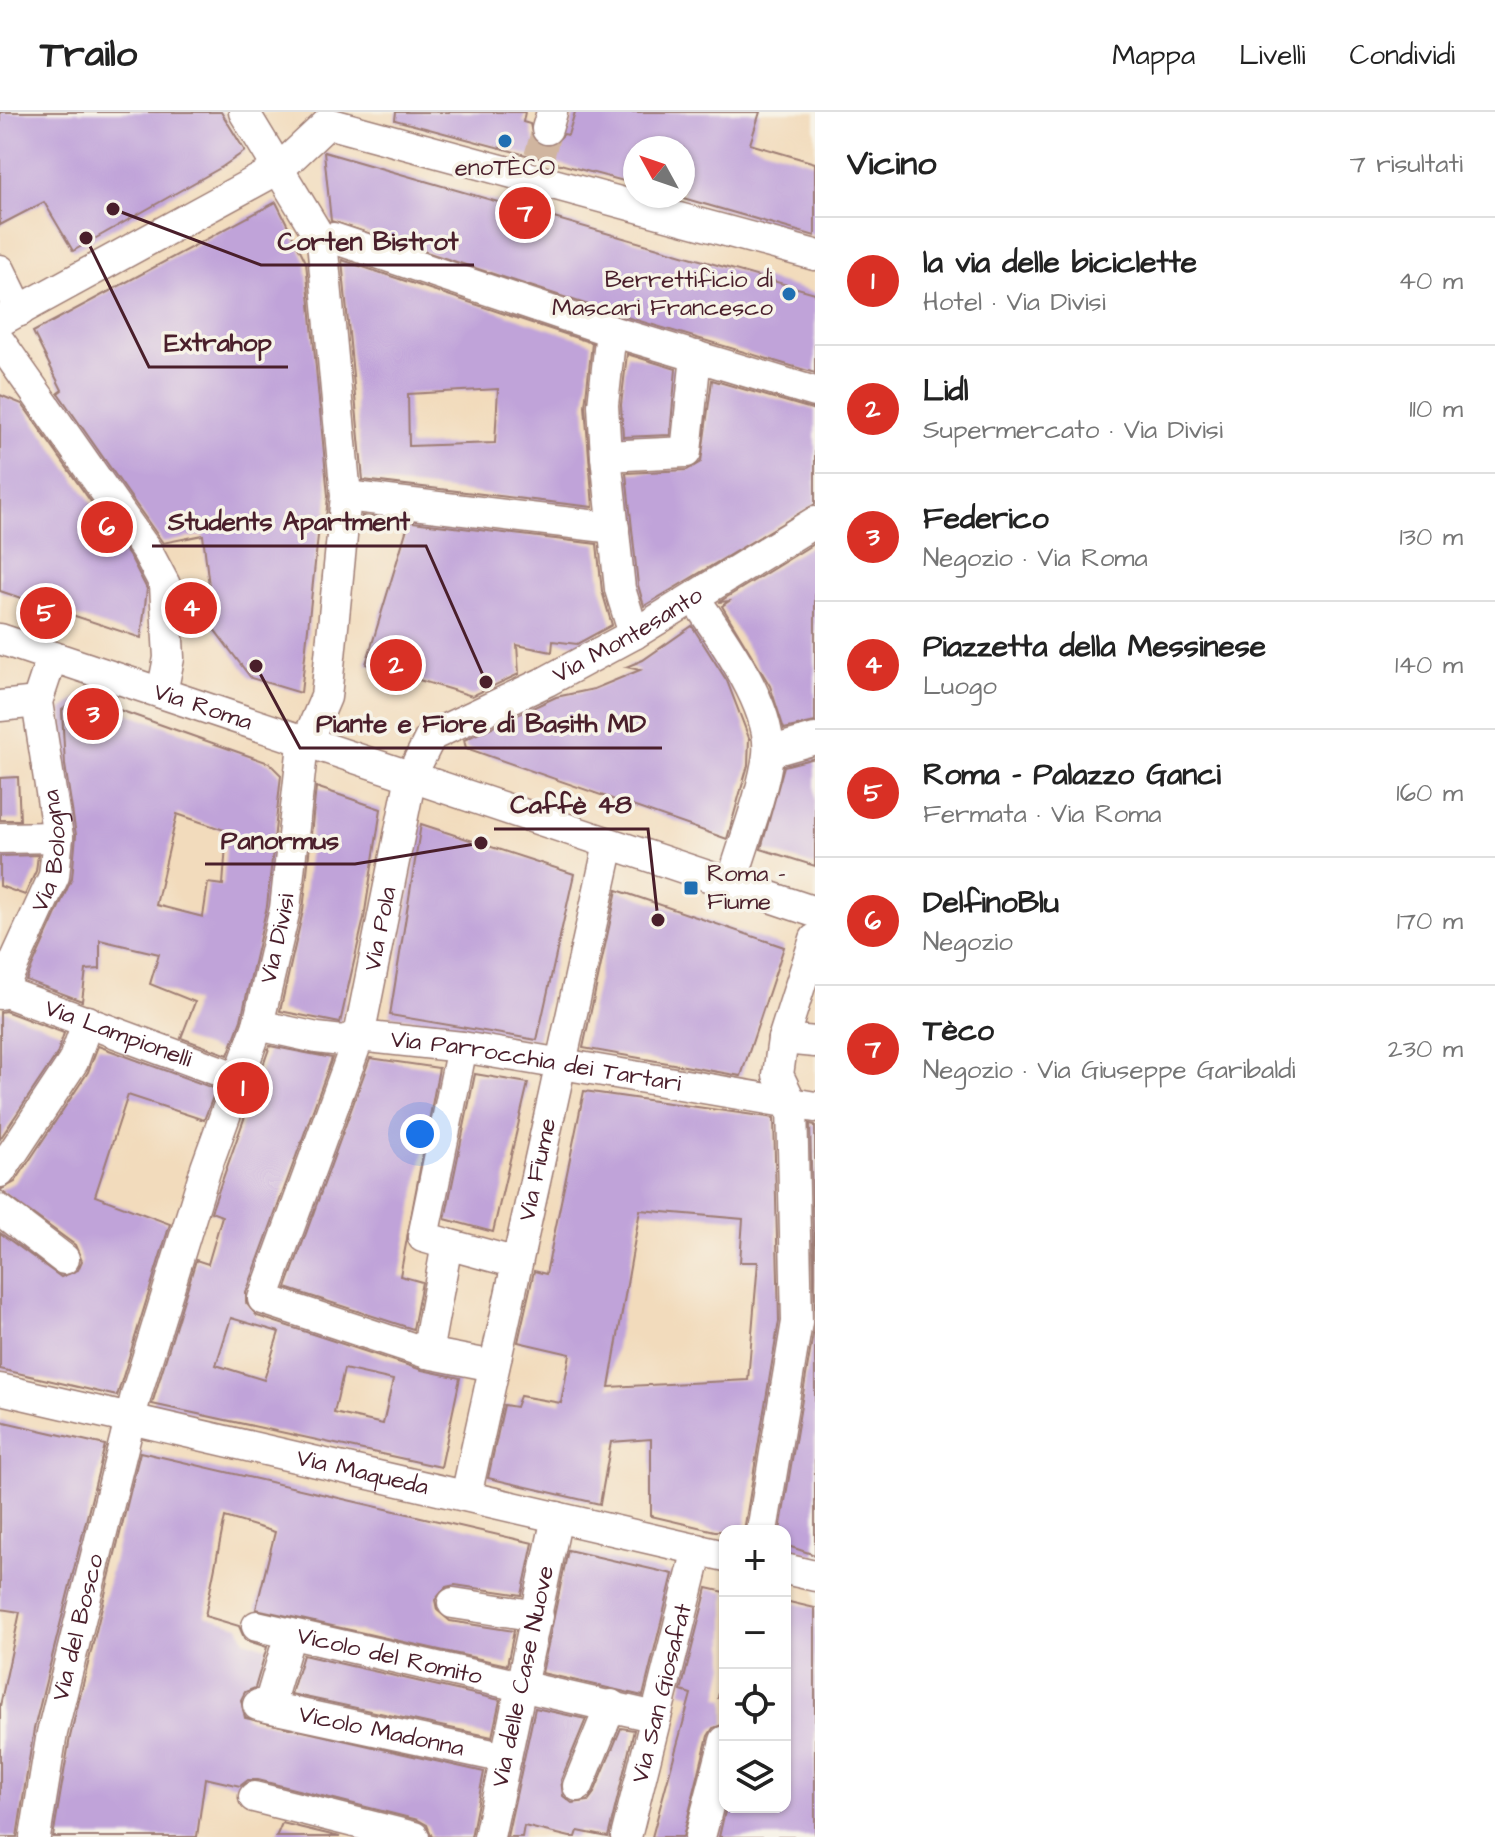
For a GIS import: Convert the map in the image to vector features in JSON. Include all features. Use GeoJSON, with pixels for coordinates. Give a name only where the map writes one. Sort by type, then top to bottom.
{"type":"FeatureCollection","features":[{"type":"Feature","properties":{"kind":"street","name":"Via Divisi"},"geometry":{"type":"LineString","coordinates":[[131,1419],[206,1168],[258,1025],[285,909],[299,769],[326,697],[346,496],[322,241],[244,112]]}},
{"type":"Feature","properties":{"kind":"street"},"geometry":{"type":"LineString","coordinates":[[0,270],[10,316],[280,168],[328,117],[543,144],[815,255]]}},
{"type":"Feature","properties":{"kind":"street"},"geometry":{"type":"LineString","coordinates":[[322,241],[333,238],[611,331],[815,392]]}},
{"type":"Feature","properties":{"kind":"street"},"geometry":{"type":"LineString","coordinates":[[611,331],[603,405],[606,456],[620,589],[634,634]]}},
{"type":"Feature","properties":{"kind":"street"},"geometry":{"type":"LineString","coordinates":[[0,342],[147,551],[165,585],[169,658],[162,693]]}},
{"type":"Feature","properties":{"kind":"street"},"geometry":{"type":"LineString","coordinates":[[606,456],[686,452],[696,356]]}},
{"type":"Feature","properties":{"kind":"street"},"geometry":{"type":"LineString","coordinates":[[346,496],[614,528]]}},
{"type":"Feature","properties":{"kind":"street","name":"Via Montesanto"},"geometry":{"type":"LineString","coordinates":[[411,776],[431,736],[547,681],[634,634],[815,522]]}},
{"type":"Feature","properties":{"kind":"street"},"geometry":{"type":"LineString","coordinates":[[695,599],[728,645],[752,691],[761,712],[769,752],[731,885]]}},
{"type":"Feature","properties":{"kind":"street","name":"Via Roma"},"geometry":{"type":"LineString","coordinates":[[0,639],[815,912]]}},
{"type":"Feature","properties":{"kind":"street","name":"Via Bologna"},"geometry":{"type":"LineString","coordinates":[[1,992],[54,876],[58,837],[37,702],[52,657]]}},
{"type":"Feature","properties":{"kind":"street"},"geometry":{"type":"LineString","coordinates":[[0,706],[37,702]]}},
{"type":"Feature","properties":{"kind":"street"},"geometry":{"type":"LineString","coordinates":[[769,752],[815,739]]}},
{"type":"Feature","properties":{"kind":"street","name":"Via Pola"},"geometry":{"type":"LineString","coordinates":[[411,776],[359,1036],[263,1299],[427,1353]]}},
{"type":"Feature","properties":{"kind":"street"},"geometry":{"type":"LineString","coordinates":[[0,838],[58,837]]}},
{"type":"Feature","properties":{"kind":"street","name":"Via Fiume"},"geometry":{"type":"LineString","coordinates":[[466,1496],[609,844]]}},
{"type":"Feature","properties":{"kind":"street"},"geometry":{"type":"LineString","coordinates":[[763,1525],[805,1262],[803,1106],[778,1075],[783,1039],[815,939]]}},
{"type":"Feature","properties":{"kind":"street","name":"Via Lampionelli"},"geometry":{"type":"LineString","coordinates":[[1,992],[88,1021],[238,1078]]}},
{"type":"Feature","properties":{"kind":"street"},"geometry":{"type":"LineString","coordinates":[[0,1172],[73,1062],[88,1021]]}},
{"type":"Feature","properties":{"kind":"street","name":"Via Parrocchia dei Tartari"},"geometry":{"type":"LineString","coordinates":[[258,1025],[342,1041],[359,1036],[462,1047],[803,1106]]}},
{"type":"Feature","properties":{"kind":"street"},"geometry":{"type":"LineString","coordinates":[[783,1039],[815,1042]]}},
{"type":"Feature","properties":{"kind":"street"},"geometry":{"type":"LineString","coordinates":[[462,1047],[423,1237],[517,1263]]}},
{"type":"Feature","properties":{"kind":"street"},"geometry":{"type":"LineString","coordinates":[[0,1210],[64,1259]]}},
{"type":"Feature","properties":{"kind":"street"},"geometry":{"type":"LineString","coordinates":[[447,1244],[427,1353],[494,1366]]}},
{"type":"Feature","properties":{"kind":"street","name":"Via Maqueda"},"geometry":{"type":"LineString","coordinates":[[0,1389],[712,1552]]}},
{"type":"Feature","properties":{"kind":"street","name":"Via del Bosco"},"geometry":{"type":"LineString","coordinates":[[35,1837],[52,1733],[131,1419]]}},
{"type":"Feature","properties":{"kind":"street","name":"Via delle Case Nuove"},"geometry":{"type":"LineString","coordinates":[[489,1837],[557,1517]]}},
{"type":"Feature","properties":{"kind":"street","name":"Via San Giosafat"},"geometry":{"type":"LineString","coordinates":[[626,1837],[656,1717],[712,1552]]}},
{"type":"Feature","properties":{"kind":"street"},"geometry":{"type":"LineString","coordinates":[[791,1570],[815,1576]]}},
{"type":"Feature","properties":{"kind":"street"},"geometry":{"type":"LineString","coordinates":[[453,1603],[538,1616]]}},
{"type":"Feature","properties":{"kind":"street","name":"Vicolo del Romito"},"geometry":{"type":"LineString","coordinates":[[257,1626],[656,1717]]}},
{"type":"Feature","properties":{"kind":"street","name":"Vicolo Madonna"},"geometry":{"type":"LineString","coordinates":[[290,1634],[264,1705],[506,1758]]}},
{"type":"Feature","properties":{"kind":"street"},"geometry":{"type":"LineString","coordinates":[[578,1786],[611,1705]]}},
{"type":"Feature","properties":{"kind":"street"},"geometry":{"type":"LineString","coordinates":[[700,1837],[719,1764]]}},
{"type":"Feature","properties":{"kind":"street"},"geometry":{"type":"LineString","coordinates":[[254,1797],[414,1837]]}},
{"type":"Feature","properties":{"kind":"building"},"geometry":{"type":"Polygon","coordinates":[[[0,112],[221,112],[245,151],[73,251],[44,202],[0,225],[0,112]]]}},
{"type":"Feature","properties":{"kind":"building"},"geometry":{"type":"Polygon","coordinates":[[[396,112],[525,112],[523,122],[530,124],[534,141],[550,147],[564,134],[568,135],[575,112],[760,112],[750,144],[815,163],[815,236],[695,201],[695,136],[623,136],[623,181],[395,120],[396,112]]]}},
{"type":"Feature","properties":{"kind":"building"},"geometry":{"type":"Polygon","coordinates":[[[324,152],[815,293],[815,373],[616,314],[331,221],[324,152]]]}},
{"type":"Feature","properties":{"kind":"building"},"geometry":{"type":"Polygon","coordinates":[[[276,202],[306,262],[328,496],[326,517],[318,536],[301,693],[251,678],[214,629],[203,535],[163,543],[58,393],[62,390],[33,332],[276,202]]]}},
{"type":"Feature","properties":{"kind":"building"},"geometry":{"type":"Polygon","coordinates":[[[342,260],[592,343],[585,406],[593,507],[363,480],[342,260]],[[498,389],[408,394],[409,446],[495,443],[498,389]]]}},
{"type":"Feature","properties":{"kind":"building"},"geometry":{"type":"Polygon","coordinates":[[[627,354],[676,369],[670,435],[623,437],[621,405],[627,354]]]}},
{"type":"Feature","properties":{"kind":"building"},"geometry":{"type":"Polygon","coordinates":[[[712,380],[815,410],[815,504],[644,606],[638,585],[626,473],[687,470],[701,462],[712,380]]]}},
{"type":"Feature","properties":{"kind":"building"},"geometry":{"type":"Polygon","coordinates":[[[0,395],[22,404],[132,560],[147,589],[141,638],[0,591],[0,395]]]}},
{"type":"Feature","properties":{"kind":"building"},"geometry":{"type":"Polygon","coordinates":[[[362,516],[597,544],[602,591],[612,625],[577,644],[553,641],[552,652],[517,645],[519,674],[472,696],[366,664],[407,528],[362,522],[362,516]]]}},
{"type":"Feature","properties":{"kind":"building"},"geometry":{"type":"Polygon","coordinates":[[[815,543],[815,722],[784,729],[770,686],[722,606],[729,601],[719,602],[815,543]]]}},
{"type":"Feature","properties":{"kind":"building"},"geometry":{"type":"Polygon","coordinates":[[[692,626],[727,681],[749,738],[748,765],[727,839],[466,748],[464,740],[556,697],[594,689],[640,670],[626,667],[643,660],[692,626]]]}},
{"type":"Feature","properties":{"kind":"building"},"geometry":{"type":"Polygon","coordinates":[[[80,696],[269,763],[281,775],[267,906],[241,1020],[228,1055],[181,1038],[195,1002],[150,984],[159,954],[100,940],[100,969],[86,970],[82,1001],[26,980],[72,878],[76,835],[65,765],[62,710],[80,696]],[[177,814],[156,905],[203,917],[208,883],[223,885],[227,831],[177,814]]]}},
{"type":"Feature","properties":{"kind":"building"},"geometry":{"type":"Polygon","coordinates":[[[815,758],[815,866],[761,849],[784,766],[815,758]]]}},
{"type":"Feature","properties":{"kind":"building"},"geometry":{"type":"Polygon","coordinates":[[[18,777],[20,820],[0,820],[0,778],[18,777]]]}},
{"type":"Feature","properties":{"kind":"building"},"geometry":{"type":"Polygon","coordinates":[[[316,787],[381,809],[364,918],[340,1023],[280,1011],[303,911],[316,787]]]}},
{"type":"Feature","properties":{"kind":"building"},"geometry":{"type":"Polygon","coordinates":[[[421,824],[574,874],[537,1040],[390,1015],[421,824]]]}},
{"type":"Feature","properties":{"kind":"building"},"geometry":{"type":"Polygon","coordinates":[[[38,855],[36,871],[25,895],[0,886],[0,856],[38,855]]]}},
{"type":"Feature","properties":{"kind":"building"},"geometry":{"type":"Polygon","coordinates":[[[617,890],[784,947],[741,1076],[583,1048],[617,890]]]}},
{"type":"Feature","properties":{"kind":"building"},"geometry":{"type":"Polygon","coordinates":[[[5,1011],[64,1033],[57,1054],[0,1139],[0,1012],[5,1011]]]}},
{"type":"Feature","properties":{"kind":"building"},"geometry":{"type":"Polygon","coordinates":[[[98,1046],[216,1089],[204,1120],[128,1095],[95,1196],[170,1224],[117,1396],[0,1369],[0,1233],[61,1277],[78,1270],[82,1261],[75,1245],[0,1190],[15,1182],[88,1072],[98,1046]]]}},
{"type":"Feature","properties":{"kind":"building"},"geometry":{"type":"Polygon","coordinates":[[[270,1046],[332,1058],[246,1293],[246,1303],[257,1316],[422,1370],[460,1378],[441,1467],[152,1404],[196,1260],[208,1264],[222,1216],[211,1212],[270,1046]],[[231,1318],[216,1365],[264,1380],[279,1332],[231,1318]],[[344,1369],[334,1413],[383,1424],[393,1380],[344,1369]]]}},
{"type":"Feature","properties":{"kind":"building"},"geometry":{"type":"Polygon","coordinates":[[[370,1058],[439,1068],[400,1276],[422,1282],[413,1329],[286,1288],[370,1058]]]}},
{"type":"Feature","properties":{"kind":"building"},"geometry":{"type":"Polygon","coordinates":[[[475,1074],[528,1083],[493,1232],[445,1219],[475,1074]]]}},
{"type":"Feature","properties":{"kind":"building"},"geometry":{"type":"Polygon","coordinates":[[[584,1091],[774,1118],[779,1321],[745,1525],[719,1525],[719,1531],[715,1531],[651,1516],[651,1439],[611,1442],[600,1504],[488,1478],[504,1405],[516,1407],[520,1396],[561,1403],[570,1354],[518,1342],[534,1271],[546,1274],[584,1091]],[[640,1210],[609,1387],[748,1380],[758,1262],[740,1262],[743,1219],[640,1210]]]}},
{"type":"Feature","properties":{"kind":"building"},"geometry":{"type":"Polygon","coordinates":[[[810,1124],[815,1125],[815,1322],[810,1124]]]}},
{"type":"Feature","properties":{"kind":"building"},"geometry":{"type":"Polygon","coordinates":[[[815,1322],[815,1555],[791,1547],[791,1525],[781,1525],[815,1322]]]}},
{"type":"Feature","properties":{"kind":"building"},"geometry":{"type":"Polygon","coordinates":[[[0,1421],[105,1445],[34,1729],[17,1837],[0,1837],[0,1706],[20,1612],[0,1609],[0,1421]]]}},
{"type":"Feature","properties":{"kind":"building"},"geometry":{"type":"Polygon","coordinates":[[[140,1452],[533,1543],[522,1595],[455,1585],[446,1587],[435,1600],[437,1610],[450,1621],[514,1631],[507,1665],[256,1609],[275,1532],[225,1517],[205,1616],[239,1626],[245,1640],[267,1647],[255,1688],[245,1692],[241,1700],[245,1718],[484,1772],[471,1837],[432,1837],[427,1825],[418,1820],[258,1780],[248,1780],[240,1786],[205,1778],[197,1837],[53,1837],[70,1737],[140,1452]]]}},
{"type":"Feature","properties":{"kind":"building"},"geometry":{"type":"Polygon","coordinates":[[[568,1550],[673,1574],[643,1696],[542,1673],[568,1550]]]}},
{"type":"Feature","properties":{"kind":"building"},"geometry":{"type":"Polygon","coordinates":[[[707,1588],[719,1591],[719,1726],[713,1728],[708,1736],[683,1837],[652,1837],[691,1694],[681,1691],[707,1588]]]}},
{"type":"Feature","properties":{"kind":"building"},"geometry":{"type":"Polygon","coordinates":[[[791,1602],[815,1608],[815,1837],[719,1837],[725,1813],[791,1813],[791,1602]]]}},
{"type":"Feature","properties":{"kind":"building"},"geometry":{"type":"Polygon","coordinates":[[[303,1655],[500,1700],[492,1737],[291,1694],[303,1655]]]}},
{"type":"Feature","properties":{"kind":"building"},"geometry":{"type":"Polygon","coordinates":[[[535,1708],[586,1719],[561,1780],[563,1796],[572,1803],[588,1801],[594,1793],[621,1728],[634,1730],[608,1837],[578,1831],[576,1837],[570,1837],[524,1826],[522,1837],[507,1837],[535,1708]]]}},
{"type":"Feature","properties":{"kind":"building"},"geometry":{"type":"Polygon","coordinates":[[[282,1823],[340,1837],[276,1837],[282,1823]]]}},
{"type":"Feature","properties":{"kind":"tunnel"},"geometry":{"type":"LineString","coordinates":[[539,157],[547,129]]}},
{"type":"Feature","properties":{"kind":"place","name":"enoTÈCO"},"geometry":{"type":"Point","coordinates":[505,141]}},
{"type":"Feature","properties":{"kind":"place","name":"Corten Bistrot"},"geometry":{"type":"Point","coordinates":[113,209]}},
{"type":"Feature","properties":{"kind":"place","name":"Tèco"},"geometry":{"type":"Point","coordinates":[525,213]}},
{"type":"Feature","properties":{"kind":"place","name":"Extrahop"},"geometry":{"type":"Point","coordinates":[86,238]}},
{"type":"Feature","properties":{"kind":"place","name":"Berrettificio di Mascari Francesco"},"geometry":{"type":"Point","coordinates":[789,294]}},
{"type":"Feature","properties":{"kind":"place","name":"DelfinoBlu"},"geometry":{"type":"Point","coordinates":[107,527]}},
{"type":"Feature","properties":{"kind":"place","name":"Piazzetta della Messinese"},"geometry":{"type":"Point","coordinates":[191,608]}},
{"type":"Feature","properties":{"kind":"place","name":"Roma - Palazzo Ganci"},"geometry":{"type":"Point","coordinates":[46,613]}},
{"type":"Feature","properties":{"kind":"place","name":"Lidl"},"geometry":{"type":"Point","coordinates":[396,665]}},
{"type":"Feature","properties":{"kind":"place","name":"Piante e Fiore di Basith MD"},"geometry":{"type":"Point","coordinates":[256,666]}},
{"type":"Feature","properties":{"kind":"place","name":"Students Apartment"},"geometry":{"type":"Point","coordinates":[486,682]}},
{"type":"Feature","properties":{"kind":"place","name":"Federico"},"geometry":{"type":"Point","coordinates":[93,714]}},
{"type":"Feature","properties":{"kind":"place","name":"Panormus"},"geometry":{"type":"Point","coordinates":[481,843]}},
{"type":"Feature","properties":{"kind":"place","name":"Roma - Fiume"},"geometry":{"type":"Point","coordinates":[691,888]}},
{"type":"Feature","properties":{"kind":"place","name":"Caffè 48"},"geometry":{"type":"Point","coordinates":[658,920]}},
{"type":"Feature","properties":{"kind":"place","name":"la via delle biciclette"},"geometry":{"type":"Point","coordinates":[243,1088]}}]}
